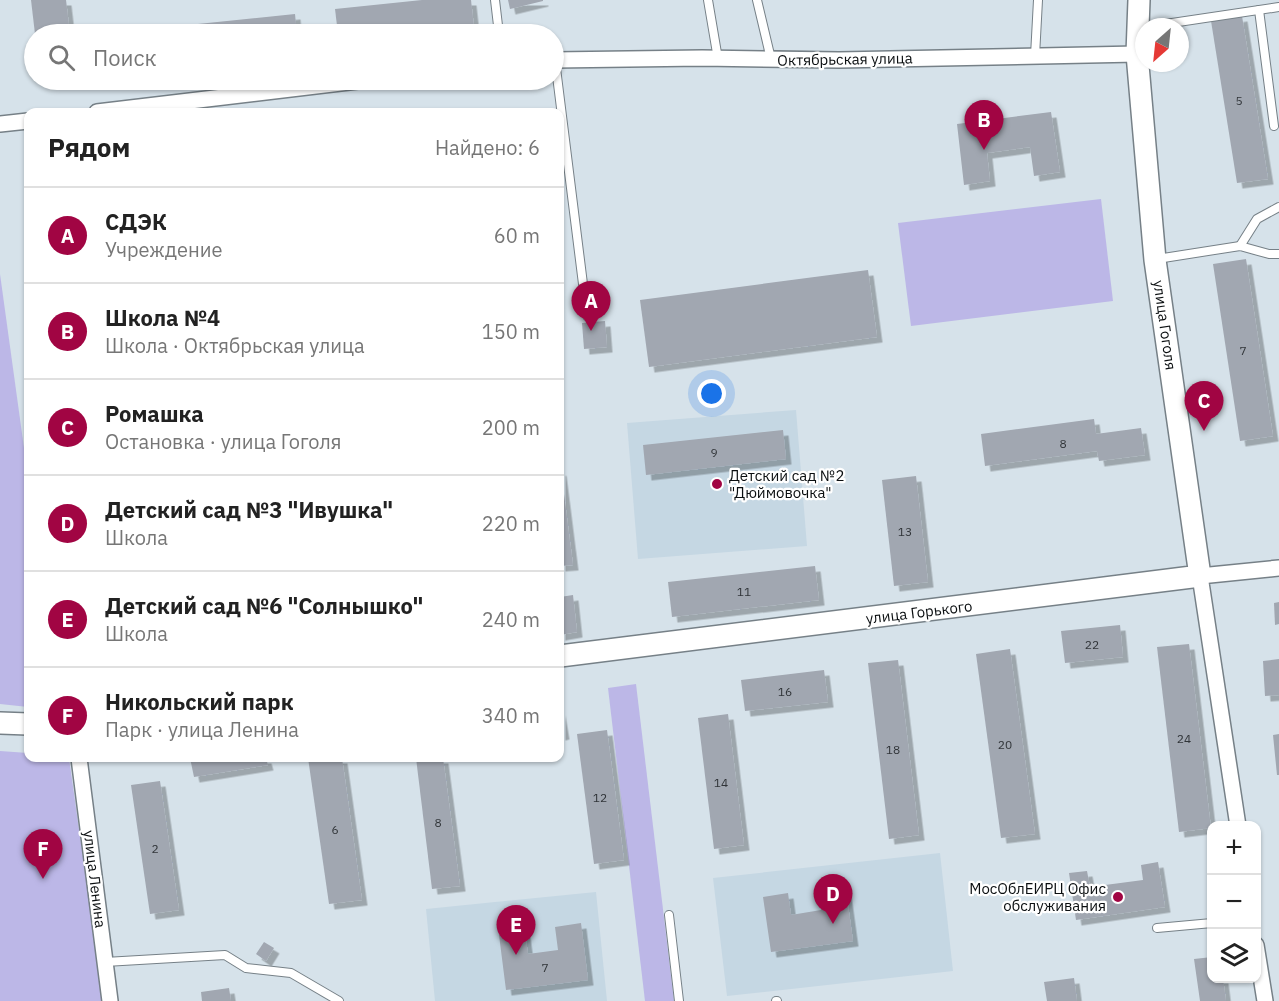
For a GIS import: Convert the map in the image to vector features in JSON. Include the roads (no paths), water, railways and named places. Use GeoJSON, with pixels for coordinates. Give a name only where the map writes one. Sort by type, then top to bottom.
{"type":"FeatureCollection","features":[{"type":"Feature","properties":{"kind":"street","name":"улица Гоголя"},"geometry":{"type":"LineString","coordinates":[[1139,0],[1141,18]]}},
{"type":"Feature","properties":{"kind":"street","name":"Октябрьская улица"},"geometry":{"type":"LineString","coordinates":[[564,60],[1135,54]]}},
{"type":"Feature","properties":{"kind":"street","name":"улица Гоголя"},"geometry":{"type":"LineString","coordinates":[[1139,72],[1155,260],[1237,821]]}},
{"type":"Feature","properties":{"kind":"street"},"geometry":{"type":"LineString","coordinates":[[131,108],[282,90]]}},
{"type":"Feature","properties":{"kind":"street"},"geometry":{"type":"LineString","coordinates":[[0,124],[24,121]]}},
{"type":"Feature","properties":{"kind":"street","name":"улица Горького"},"geometry":{"type":"LineString","coordinates":[[564,656],[1279,568]]}},
{"type":"Feature","properties":{"kind":"street"},"geometry":{"type":"LineString","coordinates":[[0,723],[24,724]]}},
{"type":"Feature","properties":{"kind":"street","name":"улица Ленина"},"geometry":{"type":"LineString","coordinates":[[80,762],[110,1001]]}},
{"type":"Feature","properties":{"kind":"street"},"geometry":{"type":"LineString","coordinates":[[1261,973],[1265,1001]]}},
{"type":"Feature","properties":{"kind":"lane"},"geometry":{"type":"LineString","coordinates":[[495,0],[498,24]]}},
{"type":"Feature","properties":{"kind":"lane"},"geometry":{"type":"LineString","coordinates":[[708,0],[718,59]]}},
{"type":"Feature","properties":{"kind":"lane"},"geometry":{"type":"LineString","coordinates":[[757,0],[771,59]]}},
{"type":"Feature","properties":{"kind":"lane"},"geometry":{"type":"LineString","coordinates":[[1035,56],[1038,0]]}},
{"type":"Feature","properties":{"kind":"lane"},"geometry":{"type":"LineString","coordinates":[[1189,20],[1279,7]]}},
{"type":"Feature","properties":{"kind":"lane"},"geometry":{"type":"LineString","coordinates":[[1259,10],[1274,126]]}},
{"type":"Feature","properties":{"kind":"lane"},"geometry":{"type":"LineString","coordinates":[[558,90],[560,108]]}},
{"type":"Feature","properties":{"kind":"lane"},"geometry":{"type":"LineString","coordinates":[[564,138],[587,316]]}},
{"type":"Feature","properties":{"kind":"lane"},"geometry":{"type":"LineString","coordinates":[[1240,246],[1257,219],[1279,207]]}},
{"type":"Feature","properties":{"kind":"lane"},"geometry":{"type":"LineString","coordinates":[[1155,260],[1240,246],[1269,254],[1279,254]]}},
{"type":"Feature","properties":{"kind":"lane"},"geometry":{"type":"LineString","coordinates":[[669,915],[679,1001]]}},
{"type":"Feature","properties":{"kind":"lane"},"geometry":{"type":"LineString","coordinates":[[1157,928],[1207,923]]}},
{"type":"Feature","properties":{"kind":"lane"},"geometry":{"type":"LineString","coordinates":[[105,962],[225,955],[246,968],[291,973],[339,1001]]}},
{"type":"Feature","properties":{"kind":"place","name":"Школа №4"},"geometry":{"type":"Point","coordinates":[984,150]}},
{"type":"Feature","properties":{"kind":"place","name":"СДЭК"},"geometry":{"type":"Point","coordinates":[591,331]}},
{"type":"Feature","properties":{"kind":"place","name":"Ромашка"},"geometry":{"type":"Point","coordinates":[1204,431]}},
{"type":"Feature","properties":{"kind":"place","name":"Детский сад №2 \"Дюймовочка\""},"geometry":{"type":"Point","coordinates":[717,484]}},
{"type":"Feature","properties":{"kind":"place","name":"Никольский парк"},"geometry":{"type":"Point","coordinates":[43,879]}},
{"type":"Feature","properties":{"kind":"place","name":"МосОблЕИРЦ Офис обслуживания"},"geometry":{"type":"Point","coordinates":[1118,897]}},
{"type":"Feature","properties":{"kind":"place","name":"Детский сад №3 \"Ивушка\""},"geometry":{"type":"Point","coordinates":[833,924]}},
{"type":"Feature","properties":{"kind":"place","name":"Детский сад №6 \"Солнышко\""},"geometry":{"type":"Point","coordinates":[516,955]}}]}
